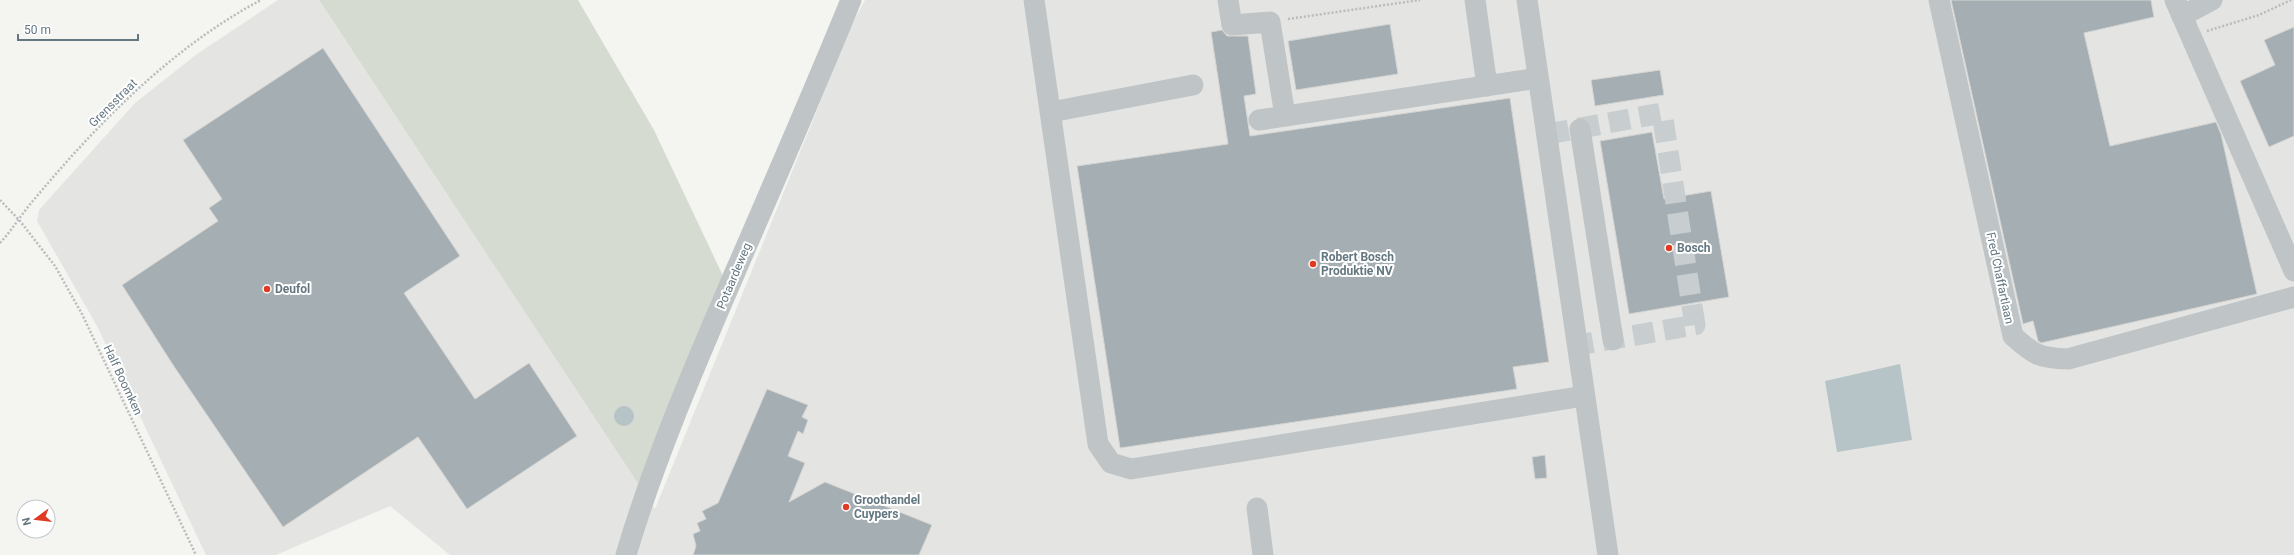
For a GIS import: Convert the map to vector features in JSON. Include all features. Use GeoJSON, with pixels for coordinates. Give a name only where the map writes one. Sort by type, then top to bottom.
{"type":"FeatureCollection","features":[{"type":"Feature","properties":{"kind":"street","name":"Potaardeweg"},"geometry":{"type":"LineString","coordinates":[[626,555],[636,523],[692,371],[818,82],[851,0]]}},
{"type":"Feature","properties":{"kind":"street"},"geometry":{"type":"LineString","coordinates":[[1034,0],[1052,112],[1098,444],[1112,463],[1131,469],[1584,396]]}},
{"type":"Feature","properties":{"kind":"street"},"geometry":{"type":"LineString","coordinates":[[1228,0],[1232,24],[1270,22],[1285,116]]}},
{"type":"Feature","properties":{"kind":"street"},"geometry":{"type":"LineString","coordinates":[[1475,0],[1487,86]]}},
{"type":"Feature","properties":{"kind":"street"},"geometry":{"type":"LineString","coordinates":[[1527,0],[1538,78],[1548,134],[1584,396],[1608,555]]}},
{"type":"Feature","properties":{"kind":"street","name":"Fred Chaffartlaan"},"geometry":{"type":"LineString","coordinates":[[1939,0],[2013,336],[2030,351],[2045,359],[2068,360],[2294,297]]}},
{"type":"Feature","properties":{"kind":"street"},"geometry":{"type":"LineString","coordinates":[[2212,0],[2178,8],[2294,271]]}},
{"type":"Feature","properties":{"kind":"street"},"geometry":{"type":"LineString","coordinates":[[1259,120],[1538,78]]}},
{"type":"Feature","properties":{"kind":"street"},"geometry":{"type":"LineString","coordinates":[[1052,112],[1193,85]]}},
{"type":"Feature","properties":{"kind":"street"},"geometry":{"type":"LineString","coordinates":[[1580,129],[1613,340]]}},
{"type":"Feature","properties":{"kind":"street"},"geometry":{"type":"LineString","coordinates":[[1257,508],[1263,555]]}},
{"type":"Feature","properties":{"kind":"path","name":"Grensstraat"},"geometry":{"type":"LineString","coordinates":[[0,242],[20,220],[31,203],[112,115],[167,63],[226,19],[261,0]]}},
{"type":"Feature","properties":{"kind":"path"},"geometry":{"type":"LineString","coordinates":[[1270,22],[1420,0]]}},
{"type":"Feature","properties":{"kind":"path"},"geometry":{"type":"LineString","coordinates":[[2190,35],[2253,17],[2291,0]]}},
{"type":"Feature","properties":{"kind":"path","name":"Half Boomken"},"geometry":{"type":"LineString","coordinates":[[0,200],[20,220],[55,266],[82,314],[196,555]]}},
{"type":"Feature","properties":{"kind":"shaded area"},"geometry":{"type":"Polygon","coordinates":[[[278,0],[319,0],[655,509],[852,24],[865,0],[2294,0],[2294,555],[450,555],[390,506],[276,555],[206,555],[97,326],[37,221],[39,210],[135,103],[197,54],[278,0]]]}},
{"type":"Feature","properties":{"kind":"shaded area"},"geometry":{"type":"Polygon","coordinates":[[[319,0],[578,0],[654,130],[724,278],[643,491],[319,0]]]}},
{"type":"Feature","properties":{"kind":"shaded area"},"geometry":{"type":"Polygon","coordinates":[[[1900,364],[1912,440],[1837,452],[1825,381],[1900,364]]]}},
{"type":"Feature","properties":{"kind":"shaded area"},"geometry":{"type":"Polygon","coordinates":[[[620,406],[628,406],[634,412],[634,420],[628,426],[620,426],[614,420],[614,412],[620,406]]]}},
{"type":"Feature","properties":{"kind":"building"},"geometry":{"type":"Polygon","coordinates":[[[1951,0],[2151,0],[2154,17],[2084,33],[2110,146],[2216,122],[2221,134],[2257,294],[2041,343],[2038,341],[2033,321],[2023,324],[1951,0]]]}},
{"type":"Feature","properties":{"kind":"building"},"geometry":{"type":"Polygon","coordinates":[[[1390,24],[1398,74],[1296,90],[1288,41],[1390,24]]]}},
{"type":"Feature","properties":{"kind":"building"},"geometry":{"type":"Polygon","coordinates":[[[2294,27],[2294,136],[2269,147],[2240,81],[2275,65],[2264,40],[2294,27]]]}},
{"type":"Feature","properties":{"kind":"building","name":"Robert Bosch Produktie NV"},"geometry":{"type":"Polygon","coordinates":[[[1222,30],[1227,36],[1248,36],[1256,94],[1244,96],[1250,136],[1510,98],[1549,362],[1513,367],[1517,389],[1120,448],[1077,166],[1228,144],[1211,32],[1222,30]]]}},
{"type":"Feature","properties":{"kind":"building","name":"Deufol"},"geometry":{"type":"Polygon","coordinates":[[[323,48],[460,256],[404,293],[475,399],[529,363],[577,436],[467,509],[418,437],[283,527],[173,365],[122,285],[218,221],[209,208],[222,199],[183,140],[323,48]]]}},
{"type":"Feature","properties":{"kind":"building"},"geometry":{"type":"Polygon","coordinates":[[[1660,70],[1664,95],[1595,106],[1591,80],[1660,70]]]}},
{"type":"Feature","properties":{"kind":"building","name":"Bosch"},"geometry":{"type":"Polygon","coordinates":[[[1652,132],[1664,199],[1711,191],[1729,297],[1629,314],[1600,141],[1652,132]]]}},
{"type":"Feature","properties":{"kind":"building"},"geometry":{"type":"Polygon","coordinates":[[[767,389],[808,405],[802,417],[808,420],[803,434],[798,431],[788,456],[805,463],[789,502],[825,482],[932,525],[919,555],[693,555],[696,546],[693,534],[700,531],[697,523],[706,519],[702,511],[718,503],[767,389]]]}},
{"type":"Feature","properties":{"kind":"building"},"geometry":{"type":"Polygon","coordinates":[[[1545,455],[1547,478],[1535,479],[1532,457],[1545,455]]]}},
{"type":"Feature","properties":{"kind":"tunnel"},"geometry":{"type":"LineString","coordinates":[[1548,134],[1662,113],[1695,325],[1578,345]]}},
{"type":"Feature","properties":{"kind":"place","name":"Bosch"},"geometry":{"type":"Point","coordinates":[1669,248]}},
{"type":"Feature","properties":{"kind":"place","name":"Robert Bosch Produktie NV"},"geometry":{"type":"Point","coordinates":[1313,264]}},
{"type":"Feature","properties":{"kind":"place","name":"Deufol"},"geometry":{"type":"Point","coordinates":[267,289]}},
{"type":"Feature","properties":{"kind":"place","name":"Groothandel Cuypers"},"geometry":{"type":"Point","coordinates":[846,507]}}]}
